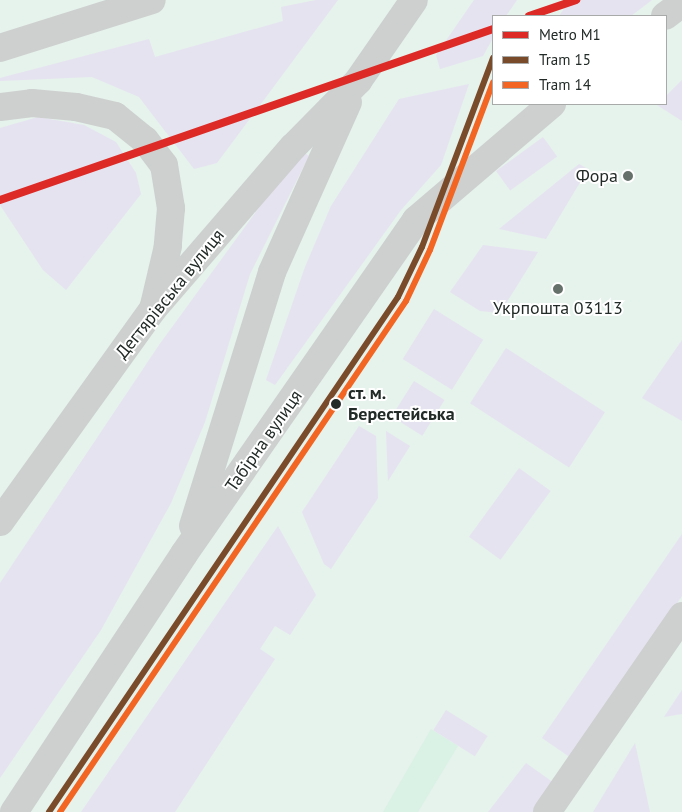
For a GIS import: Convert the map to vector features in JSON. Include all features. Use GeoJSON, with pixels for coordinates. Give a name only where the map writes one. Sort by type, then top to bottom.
{"type":"FeatureCollection","features":[{"type":"Feature","properties":{"kind":"main road"},"geometry":{"type":"LineString","coordinates":[[0,48],[152,0]]}},
{"type":"Feature","properties":{"kind":"main road","name":"Дегтярівська вулиця"},"geometry":{"type":"LineString","coordinates":[[0,522],[154,309],[293,147],[358,81],[414,0]]}},
{"type":"Feature","properties":{"kind":"main road"},"geometry":{"type":"LineString","coordinates":[[666,15],[682,3]]}},
{"type":"Feature","properties":{"kind":"main road","name":"Дегтярівська вулиця"},"geometry":{"type":"LineString","coordinates":[[184,554],[272,272],[312,176],[358,81]]}},
{"type":"Feature","properties":{"kind":"main road"},"geometry":{"type":"LineString","coordinates":[[0,107],[32,103],[76,107],[115,116],[145,140],[164,165],[171,208],[168,246],[154,309]]}},
{"type":"Feature","properties":{"kind":"main road","name":"Табірна вулиця"},"geometry":{"type":"LineString","coordinates":[[14,812],[184,554],[416,220],[551,105]]}},
{"type":"Feature","properties":{"kind":"main road"},"geometry":{"type":"LineString","coordinates":[[548,812],[682,616]]}},
{"type":"Feature","properties":{"kind":"shaded area"},"geometry":{"type":"Polygon","coordinates":[[[316,0],[338,0],[217,163],[194,169],[139,97],[92,77],[0,81],[0,78],[149,39],[155,57],[283,21],[281,7],[316,0]]]}},
{"type":"Feature","properties":{"kind":"shaded area"},"geometry":{"type":"Polygon","coordinates":[[[474,0],[517,0],[507,15],[492,15],[492,40],[483,56],[440,69],[436,55],[474,0]]]}},
{"type":"Feature","properties":{"kind":"shaded area"},"geometry":{"type":"Polygon","coordinates":[[[570,0],[652,0],[632,15],[560,15],[570,0]]]}},
{"type":"Feature","properties":{"kind":"shaded area"},"geometry":{"type":"Polygon","coordinates":[[[682,80],[682,121],[657,105],[667,105],[667,95],[682,80]]]}},
{"type":"Feature","properties":{"kind":"shaded area"},"geometry":{"type":"Polygon","coordinates":[[[469,84],[441,165],[401,210],[275,385],[266,380],[305,267],[331,206],[399,99],[469,84]]]}},
{"type":"Feature","properties":{"kind":"shaded area"},"geometry":{"type":"Polygon","coordinates":[[[38,117],[84,125],[116,142],[136,173],[141,194],[66,290],[43,270],[0,205],[0,128],[38,117]]]}},
{"type":"Feature","properties":{"kind":"shaded area"},"geometry":{"type":"Polygon","coordinates":[[[543,137],[557,156],[510,191],[496,171],[543,137]]]}},
{"type":"Feature","properties":{"kind":"shaded area"},"geometry":{"type":"Polygon","coordinates":[[[301,150],[309,156],[250,274],[205,422],[171,503],[101,630],[0,778],[0,583],[159,345],[301,150]]]}},
{"type":"Feature","properties":{"kind":"shaded area"},"geometry":{"type":"Polygon","coordinates":[[[579,164],[588,169],[546,239],[499,229],[579,164]]]}},
{"type":"Feature","properties":{"kind":"shaded area"},"geometry":{"type":"Polygon","coordinates":[[[483,245],[538,252],[500,313],[480,311],[450,292],[483,245]]]}},
{"type":"Feature","properties":{"kind":"shaded area"},"geometry":{"type":"Polygon","coordinates":[[[434,309],[483,340],[452,390],[403,359],[434,309]]]}},
{"type":"Feature","properties":{"kind":"shaded area"},"geometry":{"type":"Polygon","coordinates":[[[682,340],[682,421],[642,398],[682,340]]]}},
{"type":"Feature","properties":{"kind":"shaded area"},"geometry":{"type":"Polygon","coordinates":[[[506,348],[605,412],[569,468],[470,403],[506,348]]]}},
{"type":"Feature","properties":{"kind":"shaded area"},"geometry":{"type":"Polygon","coordinates":[[[414,381],[445,400],[422,436],[392,417],[414,381]]]}},
{"type":"Feature","properties":{"kind":"shaded area"},"geometry":{"type":"Polygon","coordinates":[[[359,426],[376,436],[378,498],[331,569],[324,564],[302,512],[359,426]]]}},
{"type":"Feature","properties":{"kind":"shaded area"},"geometry":{"type":"Polygon","coordinates":[[[386,431],[410,446],[388,481],[386,431]]]}},
{"type":"Feature","properties":{"kind":"shaded area"},"geometry":{"type":"Polygon","coordinates":[[[519,468],[551,491],[501,560],[469,537],[519,468]]]}},
{"type":"Feature","properties":{"kind":"shaded area"},"geometry":{"type":"Polygon","coordinates":[[[278,526],[316,595],[290,635],[275,626],[260,649],[275,659],[175,812],[81,812],[278,526]]]}},
{"type":"Feature","properties":{"kind":"shaded area"},"geometry":{"type":"Polygon","coordinates":[[[682,534],[682,596],[571,758],[542,738],[682,534]]]}},
{"type":"Feature","properties":{"kind":"shaded area"},"geometry":{"type":"Polygon","coordinates":[[[682,690],[682,714],[664,717],[682,690]]]}},
{"type":"Feature","properties":{"kind":"shaded area"},"geometry":{"type":"Polygon","coordinates":[[[446,710],[488,736],[475,756],[433,730],[446,710]]]}},
{"type":"Feature","properties":{"kind":"shaded area"},"geometry":{"type":"Polygon","coordinates":[[[431,729],[458,746],[418,812],[383,812],[431,729]]]}},
{"type":"Feature","properties":{"kind":"shaded area"},"geometry":{"type":"Polygon","coordinates":[[[635,743],[650,812],[593,812],[635,743]]]}},
{"type":"Feature","properties":{"kind":"shaded area"},"geometry":{"type":"Polygon","coordinates":[[[526,763],[554,783],[533,812],[488,812],[526,763]]]}},
{"type":"Feature","properties":{"kind":"metro line","name":"M1"},"geometry":{"type":"LineString","coordinates":[[532,15],[576,0]]}},
{"type":"Feature","properties":{"kind":"metro line","name":"M1"},"geometry":{"type":"LineString","coordinates":[[0,200],[492,29]]}},
{"type":"Feature","properties":{"kind":"tram line","name":"15"},"geometry":{"type":"LineString","coordinates":[[49,812],[398,297],[422,247],[492,61]]}},
{"type":"Feature","properties":{"kind":"tram line","name":"14"},"geometry":{"type":"LineString","coordinates":[[60,812],[406,301],[430,250],[492,85]]}},
{"type":"Feature","properties":{"kind":"place","name":"Фора"},"geometry":{"type":"Point","coordinates":[628,176]}},
{"type":"Feature","properties":{"kind":"place","name":"Укрпошта 03113"},"geometry":{"type":"Point","coordinates":[558,289]}},
{"type":"Feature","properties":{"kind":"place","name":"ст. м. Берестейська"},"geometry":{"type":"Point","coordinates":[336,404]}}]}
